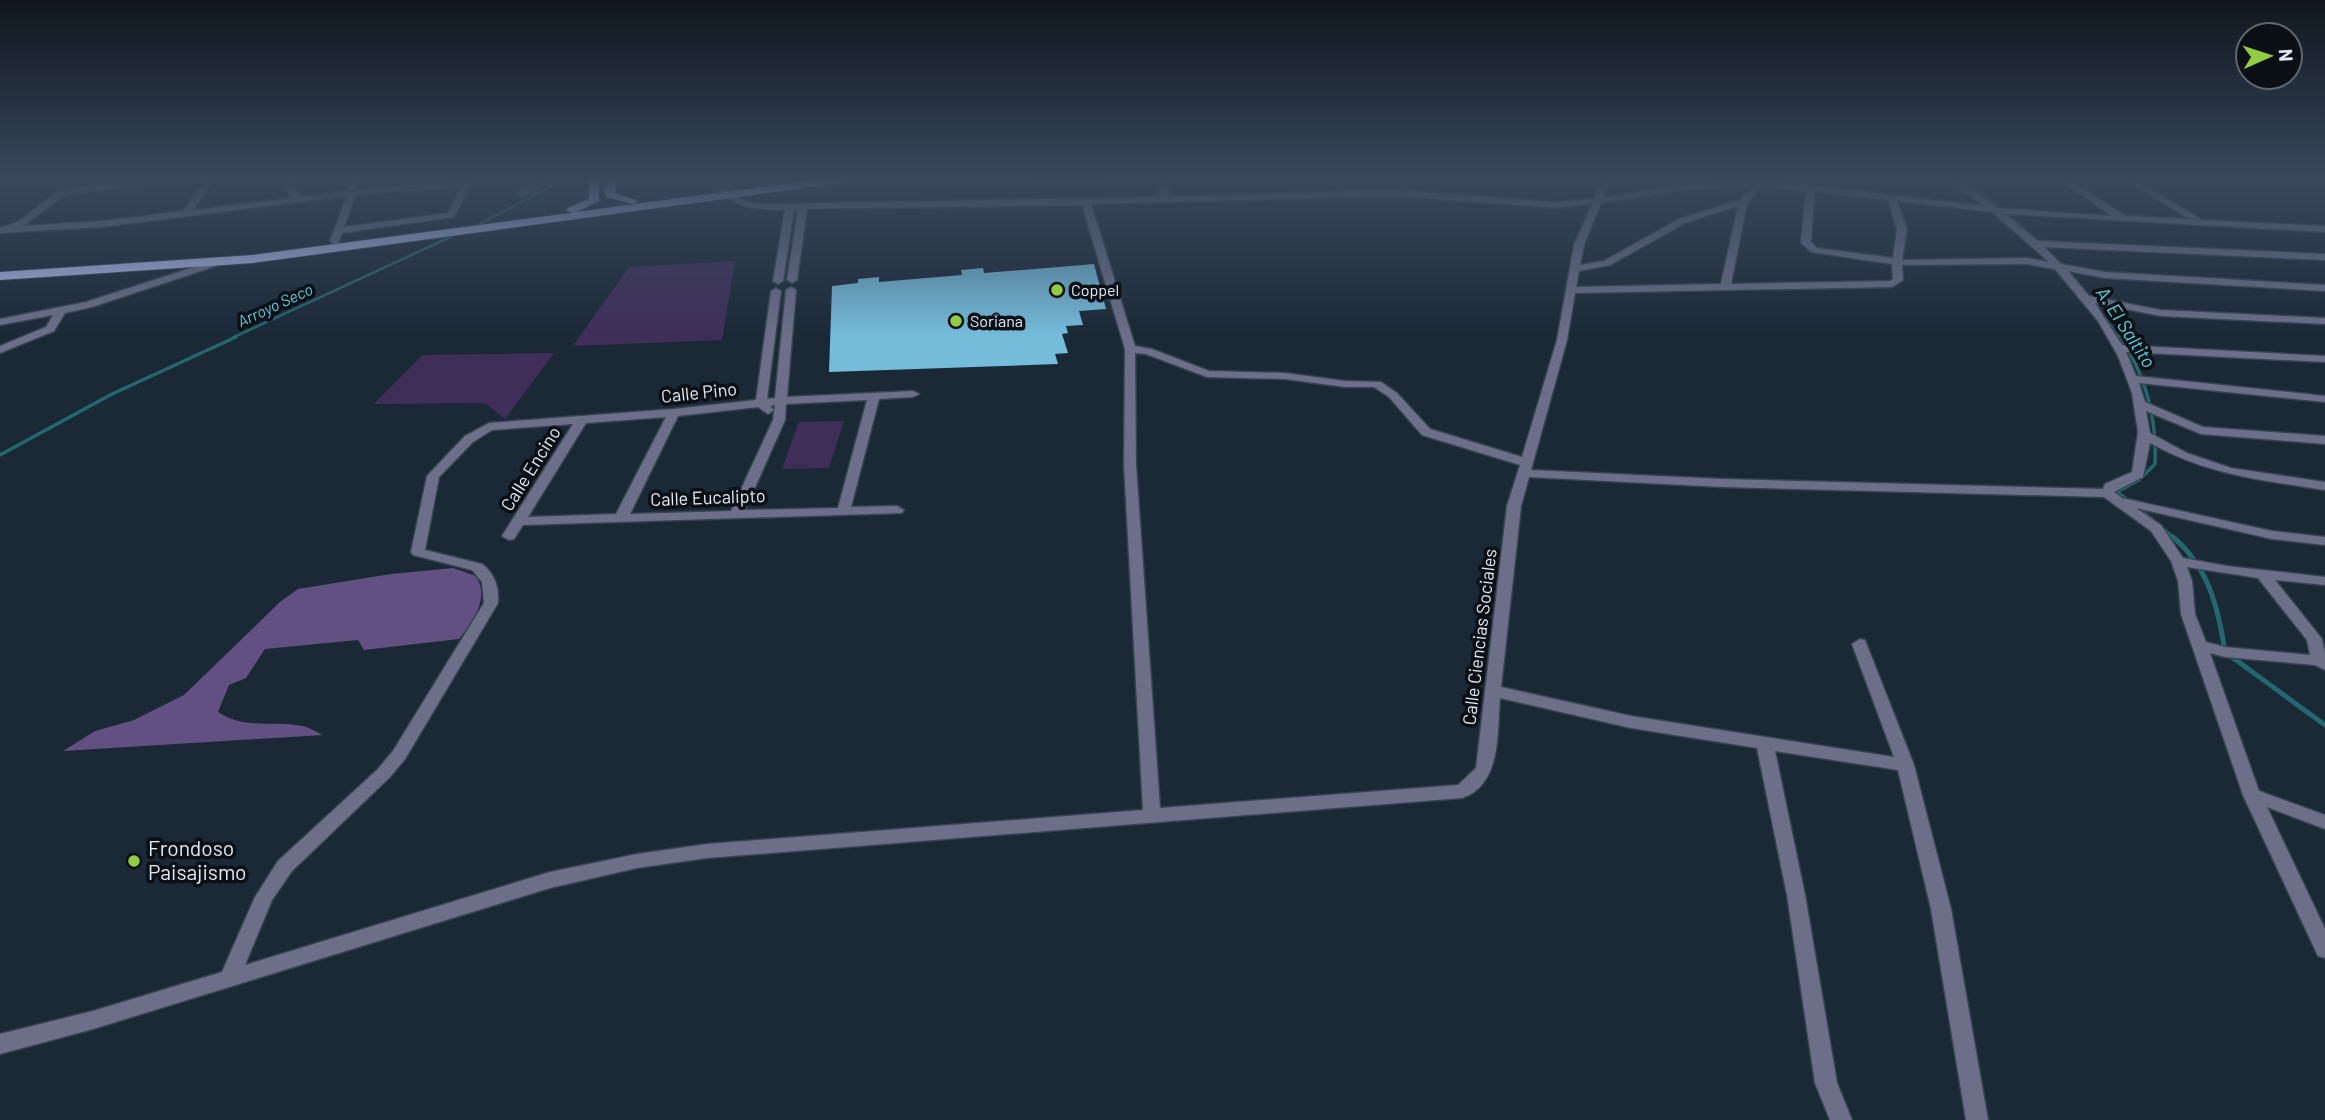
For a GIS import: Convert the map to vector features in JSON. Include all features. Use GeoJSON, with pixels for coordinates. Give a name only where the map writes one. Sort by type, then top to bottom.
{"type":"FeatureCollection","features":[{"type":"Feature","properties":{"kind":"main road"},"geometry":{"type":"LineString","coordinates":[[0,267],[207,256],[377,232]]}},
{"type":"Feature","properties":{"kind":"main road"},"geometry":{"type":"LineString","coordinates":[[0,276],[216,263],[457,232]]}},
{"type":"Feature","properties":{"kind":"street"},"geometry":{"type":"LineString","coordinates":[[338,232],[337,236],[357,232]]}},
{"type":"Feature","properties":{"kind":"street"},"geometry":{"type":"LineString","coordinates":[[779,420],[761,404],[786,232]]}},
{"type":"Feature","properties":{"kind":"street"},"geometry":{"type":"LineString","coordinates":[[736,515],[779,420],[791,285],[799,232]]}},
{"type":"Feature","properties":{"kind":"street"},"geometry":{"type":"LineString","coordinates":[[1095,232],[1130,349],[1130,465],[1152,814]]}},
{"type":"Feature","properties":{"kind":"street","name":"Calle Ciencias Sociales"},"geometry":{"type":"LineString","coordinates":[[0,1044],[93,1020],[550,880],[637,862],[707,851],[1462,791],[1476,780],[1483,769],[1514,506],[1562,340],[1579,245],[1585,232]]}},
{"type":"Feature","properties":{"kind":"street"},"geometry":{"type":"LineString","coordinates":[[1574,269],[1607,263],[1662,232]]}},
{"type":"Feature","properties":{"kind":"street"},"geometry":{"type":"LineString","coordinates":[[1725,287],[1737,232]]}},
{"type":"Feature","properties":{"kind":"street"},"geometry":{"type":"LineString","coordinates":[[1807,232],[1806,246],[1814,250],[1897,263],[2011,260],[2057,265],[2105,275],[2325,288]]}},
{"type":"Feature","properties":{"kind":"street"},"geometry":{"type":"LineString","coordinates":[[1572,290],[1892,284],[1898,280],[1897,263],[1902,232]]}},
{"type":"Feature","properties":{"kind":"street"},"geometry":{"type":"LineString","coordinates":[[2020,232],[2057,265],[2086,298],[2119,348],[2134,379],[2141,405],[2144,435],[2138,474],[2110,487],[2112,496],[2155,528],[2178,561],[2185,580],[2188,614],[2252,795],[2325,950]]}},
{"type":"Feature","properties":{"kind":"street"},"geometry":{"type":"LineString","coordinates":[[2034,244],[2325,257]]}},
{"type":"Feature","properties":{"kind":"street"},"geometry":{"type":"LineString","coordinates":[[0,322],[61,312],[216,263]]}},
{"type":"Feature","properties":{"kind":"street"},"geometry":{"type":"LineString","coordinates":[[777,286],[791,285]]}},
{"type":"Feature","properties":{"kind":"street"},"geometry":{"type":"LineString","coordinates":[[2086,298],[2161,313],[2325,321]]}},
{"type":"Feature","properties":{"kind":"street"},"geometry":{"type":"LineString","coordinates":[[0,350],[50,329],[61,312]]}},
{"type":"Feature","properties":{"kind":"street"},"geometry":{"type":"LineString","coordinates":[[2119,348],[2325,359]]}},
{"type":"Feature","properties":{"kind":"street"},"geometry":{"type":"LineString","coordinates":[[1130,349],[1149,351],[1207,374],[1285,376],[1345,384],[1377,384],[1393,395],[1426,432],[1525,468],[1723,483],[2112,496],[2272,535],[2325,541]]}},
{"type":"Feature","properties":{"kind":"street"},"geometry":{"type":"LineString","coordinates":[[2134,379],[2325,399]]}},
{"type":"Feature","properties":{"kind":"street","name":"Calle Pino"},"geometry":{"type":"LineString","coordinates":[[230,977],[272,883],[285,866],[384,773],[399,755],[491,603],[489,580],[477,567],[418,552],[433,476],[469,439],[489,428],[674,413],[780,401],[913,394]]}},
{"type":"Feature","properties":{"kind":"street"},"geometry":{"type":"LineString","coordinates":[[843,512],[874,397]]}},
{"type":"Feature","properties":{"kind":"street"},"geometry":{"type":"LineString","coordinates":[[2141,405],[2201,430],[2325,440]]}},
{"type":"Feature","properties":{"kind":"street"},"geometry":{"type":"LineString","coordinates":[[621,518],[674,413]]}},
{"type":"Feature","properties":{"kind":"street","name":"Calle Encino"},"geometry":{"type":"LineString","coordinates":[[509,536],[582,420]]}},
{"type":"Feature","properties":{"kind":"street"},"geometry":{"type":"LineString","coordinates":[[2144,435],[2183,456],[2229,471],[2325,486]]}},
{"type":"Feature","properties":{"kind":"street","name":"Calle Eucalipto"},"geometry":{"type":"LineString","coordinates":[[519,520],[897,510]]}},
{"type":"Feature","properties":{"kind":"street"},"geometry":{"type":"LineString","coordinates":[[2178,561],[2325,580]]}},
{"type":"Feature","properties":{"kind":"street"},"geometry":{"type":"LineString","coordinates":[[2201,646],[2225,652],[2323,662],[2314,639],[2262,573]]}},
{"type":"Feature","properties":{"kind":"street"},"geometry":{"type":"LineString","coordinates":[[1860,645],[1905,765],[1941,909],[1977,1120]]}},
{"type":"Feature","properties":{"kind":"street"},"geometry":{"type":"LineString","coordinates":[[1494,691],[1631,722],[1905,765]]}},
{"type":"Feature","properties":{"kind":"street"},"geometry":{"type":"LineString","coordinates":[[1765,744],[1797,895],[1826,1083],[1841,1120]]}},
{"type":"Feature","properties":{"kind":"street"},"geometry":{"type":"LineString","coordinates":[[2252,795],[2325,822]]}},
{"type":"Feature","properties":{"kind":"shaded area"},"geometry":{"type":"Polygon","coordinates":[[[735,261],[722,340],[573,346],[629,267],[735,261]]]}},
{"type":"Feature","properties":{"kind":"shaded area"},"geometry":{"type":"Polygon","coordinates":[[[554,353],[505,419],[485,403],[374,404],[423,355],[554,353]]]}},
{"type":"Feature","properties":{"kind":"shaded area"},"geometry":{"type":"Polygon","coordinates":[[[844,421],[829,468],[782,469],[799,422],[844,421]]]}},
{"type":"Feature","properties":{"kind":"shaded area"},"geometry":{"type":"Polygon","coordinates":[[[453,568],[476,576],[481,593],[478,609],[459,639],[364,650],[358,640],[265,649],[246,678],[229,685],[218,712],[238,721],[291,724],[310,728],[323,735],[63,751],[95,731],[134,720],[184,695],[280,602],[298,589],[391,574],[453,568]]]}},
{"type":"Feature","properties":{"kind":"building","name":"Soriana"},"geometry":{"type":"Polygon","coordinates":[[[1094,264],[1106,309],[1079,311],[1083,325],[1066,326],[1068,333],[1062,334],[1068,353],[1055,354],[1058,364],[829,372],[832,286],[879,277],[879,282],[962,275],[961,270],[983,268],[984,273],[1094,264]]]}},
{"type":"Feature","properties":{"kind":"waterway","name":"A. El Saltito"},"geometry":{"type":"LineString","coordinates":[[2027,232],[2063,266],[2092,300]]}},
{"type":"Feature","properties":{"kind":"waterway","name":"Arroyo Seco"},"geometry":{"type":"LineString","coordinates":[[232,338],[459,233]]}},
{"type":"Feature","properties":{"kind":"waterway","name":"A. El Saltito"},"geometry":{"type":"LineString","coordinates":[[2099,310],[2120,338]]}},
{"type":"Feature","properties":{"kind":"waterway","name":"Arroyo Seco"},"geometry":{"type":"LineString","coordinates":[[0,455],[112,394],[236,337]]}},
{"type":"Feature","properties":{"kind":"waterway","name":"A. El Saltito"},"geometry":{"type":"LineString","coordinates":[[2119,337],[2143,381],[2154,430],[2155,464],[2139,480],[2117,492],[2129,501]]}},
{"type":"Feature","properties":{"kind":"waterway","name":"A. El Saltito"},"geometry":{"type":"LineString","coordinates":[[2136,506],[2153,520]]}},
{"type":"Feature","properties":{"kind":"waterway","name":"A. El Saltito"},"geometry":{"type":"LineString","coordinates":[[2160,526],[2175,539]]}},
{"type":"Feature","properties":{"kind":"waterway","name":"A. El Saltito"},"geometry":{"type":"LineString","coordinates":[[2175,539],[2195,562],[2210,589],[2225,652],[2325,725]]}},
{"type":"Feature","properties":{"kind":"place","name":"Coppel"},"geometry":{"type":"Point","coordinates":[1057,290]}},
{"type":"Feature","properties":{"kind":"place","name":"Soriana"},"geometry":{"type":"Point","coordinates":[956,321]}},
{"type":"Feature","properties":{"kind":"place","name":"Frondoso Paisajismo"},"geometry":{"type":"Point","coordinates":[134,861]}}]}
